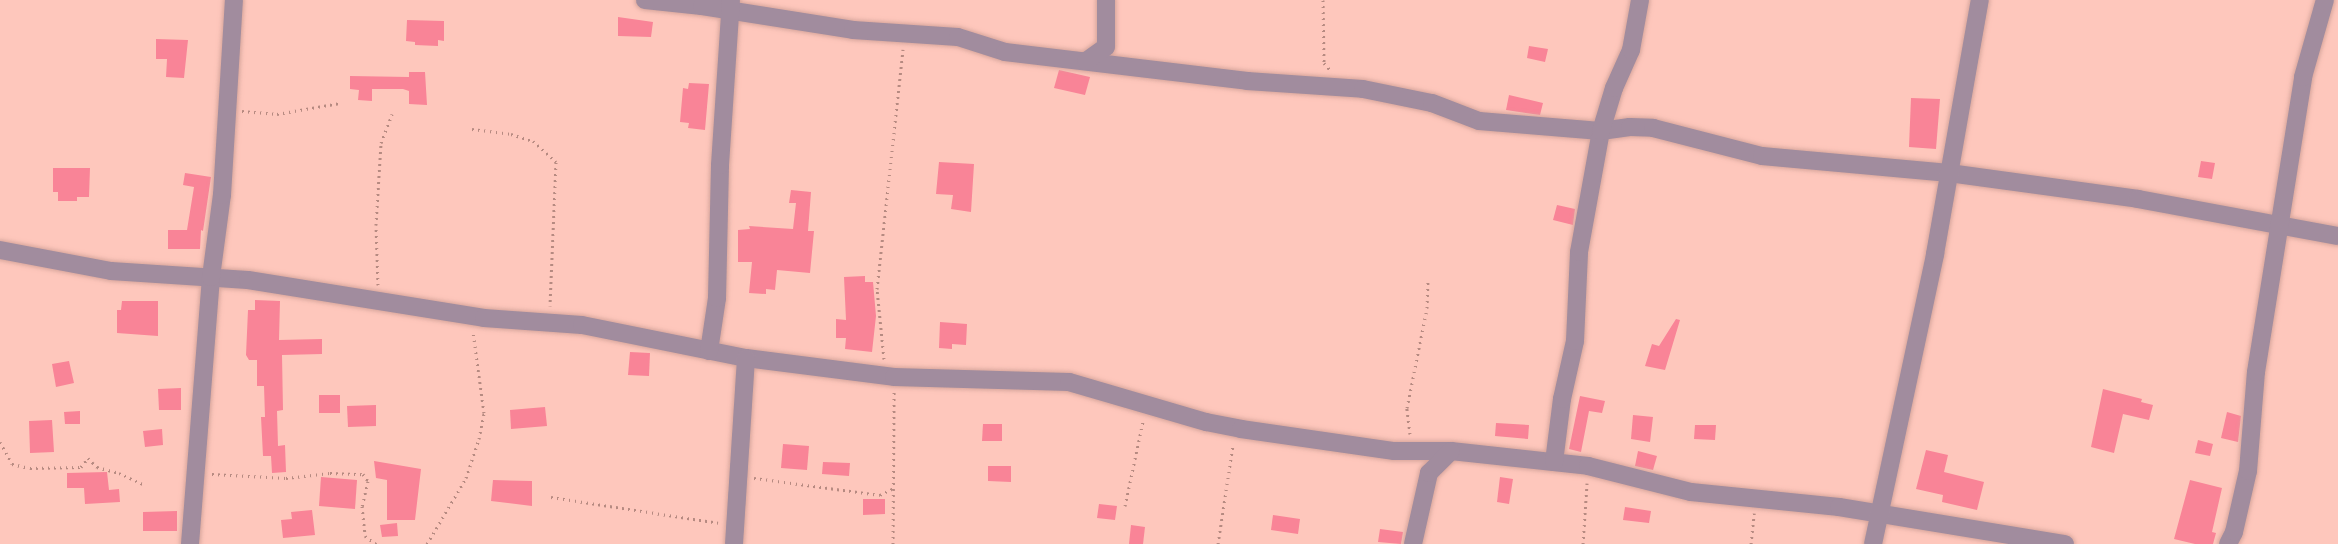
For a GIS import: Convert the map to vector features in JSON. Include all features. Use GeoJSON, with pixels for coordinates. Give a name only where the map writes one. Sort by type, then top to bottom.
{"type":"FeatureCollection","features":[{"type":"Feature","properties":{"kind":"street"},"geometry":{"type":"LineString","coordinates":[[190,544],[211,277],[228,110],[234,0]]}},
{"type":"Feature","properties":{"kind":"street"},"geometry":{"type":"LineString","coordinates":[[645,0],[731,5],[853,30],[958,37],[1005,52],[1247,81],[1363,89],[1432,103],[1479,121],[1601,131],[1630,127],[1653,128],[1762,156],[1949,173],[2138,199],[2338,236]]}},
{"type":"Feature","properties":{"kind":"street"},"geometry":{"type":"LineString","coordinates":[[1086,61],[1106,47],[1106,0]]}},
{"type":"Feature","properties":{"kind":"street"},"geometry":{"type":"LineString","coordinates":[[1554,462],[1562,399],[1575,341],[1579,252],[1601,131],[1614,88],[1631,50],[1640,0]]}},
{"type":"Feature","properties":{"kind":"street"},"geometry":{"type":"LineString","coordinates":[[1873,544],[1921,322],[1980,0]]}},
{"type":"Feature","properties":{"kind":"street"},"geometry":{"type":"LineString","coordinates":[[2228,544],[2234,532],[2248,471],[2258,361],[2268,292],[2282,225],[2303,77],[2325,0]]}},
{"type":"Feature","properties":{"kind":"street"},"geometry":{"type":"LineString","coordinates":[[709,351],[717,298],[720,165],[731,5]]}},
{"type":"Feature","properties":{"kind":"street"},"geometry":{"type":"LineString","coordinates":[[0,250],[111,272],[248,280],[471,316],[549,322],[617,331],[746,358],[894,377],[1069,382],[1236,428],[1394,450],[1451,451],[1588,466],[1673,488],[1756,500],[1839,507],[1878,516],[2065,544]]}},
{"type":"Feature","properties":{"kind":"street"},"geometry":{"type":"LineString","coordinates":[[734,535],[746,358]]}},
{"type":"Feature","properties":{"kind":"street"},"geometry":{"type":"LineString","coordinates":[[1413,544],[1429,473],[1451,451]]}},
{"type":"Feature","properties":{"kind":"path"},"geometry":{"type":"LineString","coordinates":[[1323,0],[1324,63],[1332,72],[1327,86]]}},
{"type":"Feature","properties":{"kind":"path"},"geometry":{"type":"LineString","coordinates":[[893,544],[894,377],[883,358],[877,289],[904,35]]}},
{"type":"Feature","properties":{"kind":"path"},"geometry":{"type":"LineString","coordinates":[[228,110],[277,114],[340,103]]}},
{"type":"Feature","properties":{"kind":"path"},"geometry":{"type":"LineString","coordinates":[[379,302],[376,225],[381,143],[392,114]]}},
{"type":"Feature","properties":{"kind":"path"},"geometry":{"type":"LineString","coordinates":[[472,129],[511,134],[533,141],[555,162],[549,322]]}},
{"type":"Feature","properties":{"kind":"path"},"geometry":{"type":"LineString","coordinates":[[1425,451],[1411,436],[1407,408],[1427,308],[1428,282]]}},
{"type":"Feature","properties":{"kind":"path"},"geometry":{"type":"LineString","coordinates":[[427,544],[466,478],[479,439],[484,413],[471,316]]}},
{"type":"Feature","properties":{"kind":"path"},"geometry":{"type":"LineString","coordinates":[[1125,506],[1147,404]]}},
{"type":"Feature","properties":{"kind":"path"},"geometry":{"type":"LineString","coordinates":[[1218,544],[1236,428]]}},
{"type":"Feature","properties":{"kind":"path"},"geometry":{"type":"LineString","coordinates":[[0,442],[12,464],[30,468],[81,467],[88,458],[97,467],[119,472],[145,485]]}},
{"type":"Feature","properties":{"kind":"path"},"geometry":{"type":"LineString","coordinates":[[1583,544],[1588,466]]}},
{"type":"Feature","properties":{"kind":"path"},"geometry":{"type":"LineString","coordinates":[[195,476],[224,473],[286,478],[330,473],[363,474],[368,481],[362,506],[365,536],[376,544]]}},
{"type":"Feature","properties":{"kind":"path"},"geometry":{"type":"LineString","coordinates":[[737,477],[880,495],[894,488]]}},
{"type":"Feature","properties":{"kind":"path"},"geometry":{"type":"LineString","coordinates":[[551,497],[734,535]]}},
{"type":"Feature","properties":{"kind":"path"},"geometry":{"type":"LineString","coordinates":[[1751,544],[1756,500]]}},
{"type":"Feature","properties":{"kind":"building"},"geometry":{"type":"Polygon","coordinates":[[[618,17],[653,22],[651,37],[618,36],[618,17]]]}},
{"type":"Feature","properties":{"kind":"building"},"geometry":{"type":"Polygon","coordinates":[[[407,20],[444,21],[444,41],[438,40],[438,46],[415,45],[415,42],[406,41],[407,20]]]}},
{"type":"Feature","properties":{"kind":"building"},"geometry":{"type":"Polygon","coordinates":[[[156,39],[188,40],[184,78],[166,77],[167,59],[156,59],[156,39]]]}},
{"type":"Feature","properties":{"kind":"building"},"geometry":{"type":"Polygon","coordinates":[[[1529,46],[1548,49],[1545,62],[1527,58],[1529,46]]]}},
{"type":"Feature","properties":{"kind":"building"},"geometry":{"type":"Polygon","coordinates":[[[1059,70],[1090,77],[1085,95],[1054,88],[1059,70]]]}},
{"type":"Feature","properties":{"kind":"building"},"geometry":{"type":"Polygon","coordinates":[[[409,72],[425,72],[427,105],[409,104],[409,91],[403,89],[372,89],[372,101],[358,100],[359,90],[350,89],[350,76],[409,77],[409,72]]]}},
{"type":"Feature","properties":{"kind":"building"},"geometry":{"type":"Polygon","coordinates":[[[689,83],[709,84],[705,130],[688,128],[689,123],[680,122],[683,88],[688,89],[689,83]]]}},
{"type":"Feature","properties":{"kind":"building"},"geometry":{"type":"Polygon","coordinates":[[[1509,95],[1543,103],[1540,115],[1506,110],[1509,95]]]}},
{"type":"Feature","properties":{"kind":"building"},"geometry":{"type":"Polygon","coordinates":[[[1911,98],[1940,99],[1936,149],[1909,147],[1911,98]]]}},
{"type":"Feature","properties":{"kind":"building"},"geometry":{"type":"Polygon","coordinates":[[[2201,161],[2215,163],[2212,179],[2198,177],[2201,161]]]}},
{"type":"Feature","properties":{"kind":"building"},"geometry":{"type":"Polygon","coordinates":[[[939,162],[974,164],[971,212],[951,209],[953,195],[936,194],[939,162]]]}},
{"type":"Feature","properties":{"kind":"building"},"geometry":{"type":"Polygon","coordinates":[[[53,168],[90,168],[89,197],[77,197],[77,201],[58,201],[58,192],[53,192],[53,168]]]}},
{"type":"Feature","properties":{"kind":"building"},"geometry":{"type":"Polygon","coordinates":[[[185,173],[211,177],[203,231],[201,230],[200,249],[168,249],[168,230],[187,230],[194,187],[183,185],[185,173]]]}},
{"type":"Feature","properties":{"kind":"building"},"geometry":{"type":"Polygon","coordinates":[[[791,190],[811,192],[808,231],[814,231],[810,273],[777,270],[775,290],[766,289],[766,294],[749,293],[752,262],[738,262],[738,230],[750,229],[749,226],[793,229],[796,203],[789,203],[791,190]]]}},
{"type":"Feature","properties":{"kind":"building"},"geometry":{"type":"Polygon","coordinates":[[[1557,205],[1575,209],[1573,225],[1553,220],[1557,205]]]}},
{"type":"Feature","properties":{"kind":"building"},"geometry":{"type":"Polygon","coordinates":[[[865,276],[865,282],[873,282],[876,316],[872,352],[845,349],[846,338],[836,338],[836,319],[846,320],[844,277],[865,276]]]}},
{"type":"Feature","properties":{"kind":"building"},"geometry":{"type":"Polygon","coordinates":[[[255,300],[280,301],[279,340],[322,339],[322,354],[282,355],[283,410],[277,411],[278,446],[285,445],[286,472],[272,473],[271,456],[263,456],[261,417],[265,417],[264,386],[257,386],[257,360],[249,360],[246,355],[248,310],[255,310],[255,300]]]}},
{"type":"Feature","properties":{"kind":"building"},"geometry":{"type":"Polygon","coordinates":[[[122,301],[158,301],[158,336],[117,333],[117,310],[121,310],[122,301]]]}},
{"type":"Feature","properties":{"kind":"building"},"geometry":{"type":"Polygon","coordinates":[[[1676,319],[1680,320],[1665,370],[1645,366],[1652,344],[1659,346],[1676,319]]]}},
{"type":"Feature","properties":{"kind":"building"},"geometry":{"type":"Polygon","coordinates":[[[940,322],[967,324],[966,345],[952,344],[952,349],[939,348],[940,322]]]}},
{"type":"Feature","properties":{"kind":"building"},"geometry":{"type":"Polygon","coordinates":[[[630,352],[650,353],[649,376],[628,375],[630,352]]]}},
{"type":"Feature","properties":{"kind":"building"},"geometry":{"type":"Polygon","coordinates":[[[69,361],[74,383],[56,387],[52,364],[69,361]]]}},
{"type":"Feature","properties":{"kind":"building"},"geometry":{"type":"Polygon","coordinates":[[[181,388],[181,410],[159,410],[158,389],[181,388]]]}},
{"type":"Feature","properties":{"kind":"building"},"geometry":{"type":"Polygon","coordinates":[[[2103,389],[2142,399],[2141,402],[2153,405],[2149,420],[2123,414],[2114,453],[2091,447],[2103,389]]]}},
{"type":"Feature","properties":{"kind":"building"},"geometry":{"type":"Polygon","coordinates":[[[319,395],[340,395],[340,413],[319,413],[319,395]]]}},
{"type":"Feature","properties":{"kind":"building"},"geometry":{"type":"Polygon","coordinates":[[[1580,396],[1605,401],[1602,413],[1589,411],[1581,452],[1569,449],[1580,396]]]}},
{"type":"Feature","properties":{"kind":"building"},"geometry":{"type":"Polygon","coordinates":[[[376,405],[376,426],[348,427],[347,406],[376,405]]]}},
{"type":"Feature","properties":{"kind":"building"},"geometry":{"type":"Polygon","coordinates":[[[545,407],[547,426],[511,429],[510,410],[545,407]]]}},
{"type":"Feature","properties":{"kind":"building"},"geometry":{"type":"Polygon","coordinates":[[[80,411],[80,424],[65,424],[64,412],[80,411]]]}},
{"type":"Feature","properties":{"kind":"building"},"geometry":{"type":"Polygon","coordinates":[[[2227,412],[2241,416],[2238,442],[2221,438],[2227,412]]]}},
{"type":"Feature","properties":{"kind":"building"},"geometry":{"type":"Polygon","coordinates":[[[1633,415],[1653,417],[1650,442],[1631,439],[1633,415]]]}},
{"type":"Feature","properties":{"kind":"building"},"geometry":{"type":"Polygon","coordinates":[[[52,420],[54,452],[30,453],[29,421],[52,420]]]}},
{"type":"Feature","properties":{"kind":"building"},"geometry":{"type":"Polygon","coordinates":[[[1496,423],[1529,425],[1528,439],[1495,436],[1496,423]]]}},
{"type":"Feature","properties":{"kind":"building"},"geometry":{"type":"Polygon","coordinates":[[[983,424],[1002,424],[1002,441],[982,441],[983,424]]]}},
{"type":"Feature","properties":{"kind":"building"},"geometry":{"type":"Polygon","coordinates":[[[1695,425],[1716,425],[1715,440],[1694,439],[1695,425]]]}},
{"type":"Feature","properties":{"kind":"building"},"geometry":{"type":"Polygon","coordinates":[[[162,429],[163,445],[145,447],[143,431],[162,429]]]}},
{"type":"Feature","properties":{"kind":"building"},"geometry":{"type":"Polygon","coordinates":[[[2198,440],[2213,444],[2210,456],[2195,453],[2198,440]]]}},
{"type":"Feature","properties":{"kind":"building"},"geometry":{"type":"Polygon","coordinates":[[[783,444],[809,446],[807,470],[781,468],[783,444]]]}},
{"type":"Feature","properties":{"kind":"building"},"geometry":{"type":"Polygon","coordinates":[[[1926,450],[1948,455],[1944,472],[1984,482],[1977,510],[1942,502],[1943,495],[1916,489],[1926,450]]]}},
{"type":"Feature","properties":{"kind":"building"},"geometry":{"type":"Polygon","coordinates":[[[1638,451],[1657,456],[1653,470],[1635,466],[1638,451]]]}},
{"type":"Feature","properties":{"kind":"building"},"geometry":{"type":"Polygon","coordinates":[[[374,461],[421,469],[415,520],[387,520],[387,480],[376,478],[374,461]]]}},
{"type":"Feature","properties":{"kind":"building"},"geometry":{"type":"Polygon","coordinates":[[[823,462],[850,463],[849,476],[822,474],[823,462]]]}},
{"type":"Feature","properties":{"kind":"building"},"geometry":{"type":"Polygon","coordinates":[[[988,466],[1011,466],[1011,482],[988,481],[988,466]]]}},
{"type":"Feature","properties":{"kind":"building"},"geometry":{"type":"Polygon","coordinates":[[[107,472],[109,490],[119,489],[120,502],[85,504],[84,488],[67,488],[67,473],[107,472]]]}},
{"type":"Feature","properties":{"kind":"building"},"geometry":{"type":"Polygon","coordinates":[[[321,477],[357,480],[355,509],[319,506],[321,477]]]}},
{"type":"Feature","properties":{"kind":"building"},"geometry":{"type":"Polygon","coordinates":[[[1500,477],[1513,479],[1509,504],[1497,502],[1500,477]]]}},
{"type":"Feature","properties":{"kind":"building"},"geometry":{"type":"Polygon","coordinates":[[[493,480],[532,481],[532,506],[491,501],[493,480]]]}},
{"type":"Feature","properties":{"kind":"building"},"geometry":{"type":"Polygon","coordinates":[[[2190,480],[2222,488],[2212,532],[2216,533],[2213,544],[2195,544],[2174,539],[2190,480]]]}},
{"type":"Feature","properties":{"kind":"building"},"geometry":{"type":"Polygon","coordinates":[[[863,499],[885,499],[885,514],[863,515],[863,499]]]}},
{"type":"Feature","properties":{"kind":"building"},"geometry":{"type":"Polygon","coordinates":[[[1099,504],[1117,506],[1115,520],[1097,518],[1099,504]]]}},
{"type":"Feature","properties":{"kind":"building"},"geometry":{"type":"Polygon","coordinates":[[[1625,507],[1651,511],[1649,523],[1623,520],[1625,507]]]}},
{"type":"Feature","properties":{"kind":"building"},"geometry":{"type":"Polygon","coordinates":[[[312,510],[315,535],[283,538],[281,520],[292,519],[291,512],[312,510]]]}},
{"type":"Feature","properties":{"kind":"building"},"geometry":{"type":"Polygon","coordinates":[[[177,511],[177,531],[143,531],[143,512],[177,511]]]}},
{"type":"Feature","properties":{"kind":"building"},"geometry":{"type":"Polygon","coordinates":[[[1273,515],[1300,519],[1298,534],[1271,530],[1273,515]]]}},
{"type":"Feature","properties":{"kind":"building"},"geometry":{"type":"Polygon","coordinates":[[[397,523],[398,536],[382,537],[380,525],[397,523]]]}},
{"type":"Feature","properties":{"kind":"building"},"geometry":{"type":"Polygon","coordinates":[[[1131,525],[1145,527],[1143,544],[1129,544],[1131,525]]]}},
{"type":"Feature","properties":{"kind":"building"},"geometry":{"type":"Polygon","coordinates":[[[1380,529],[1403,532],[1401,544],[1378,542],[1380,529]]]}}]}
